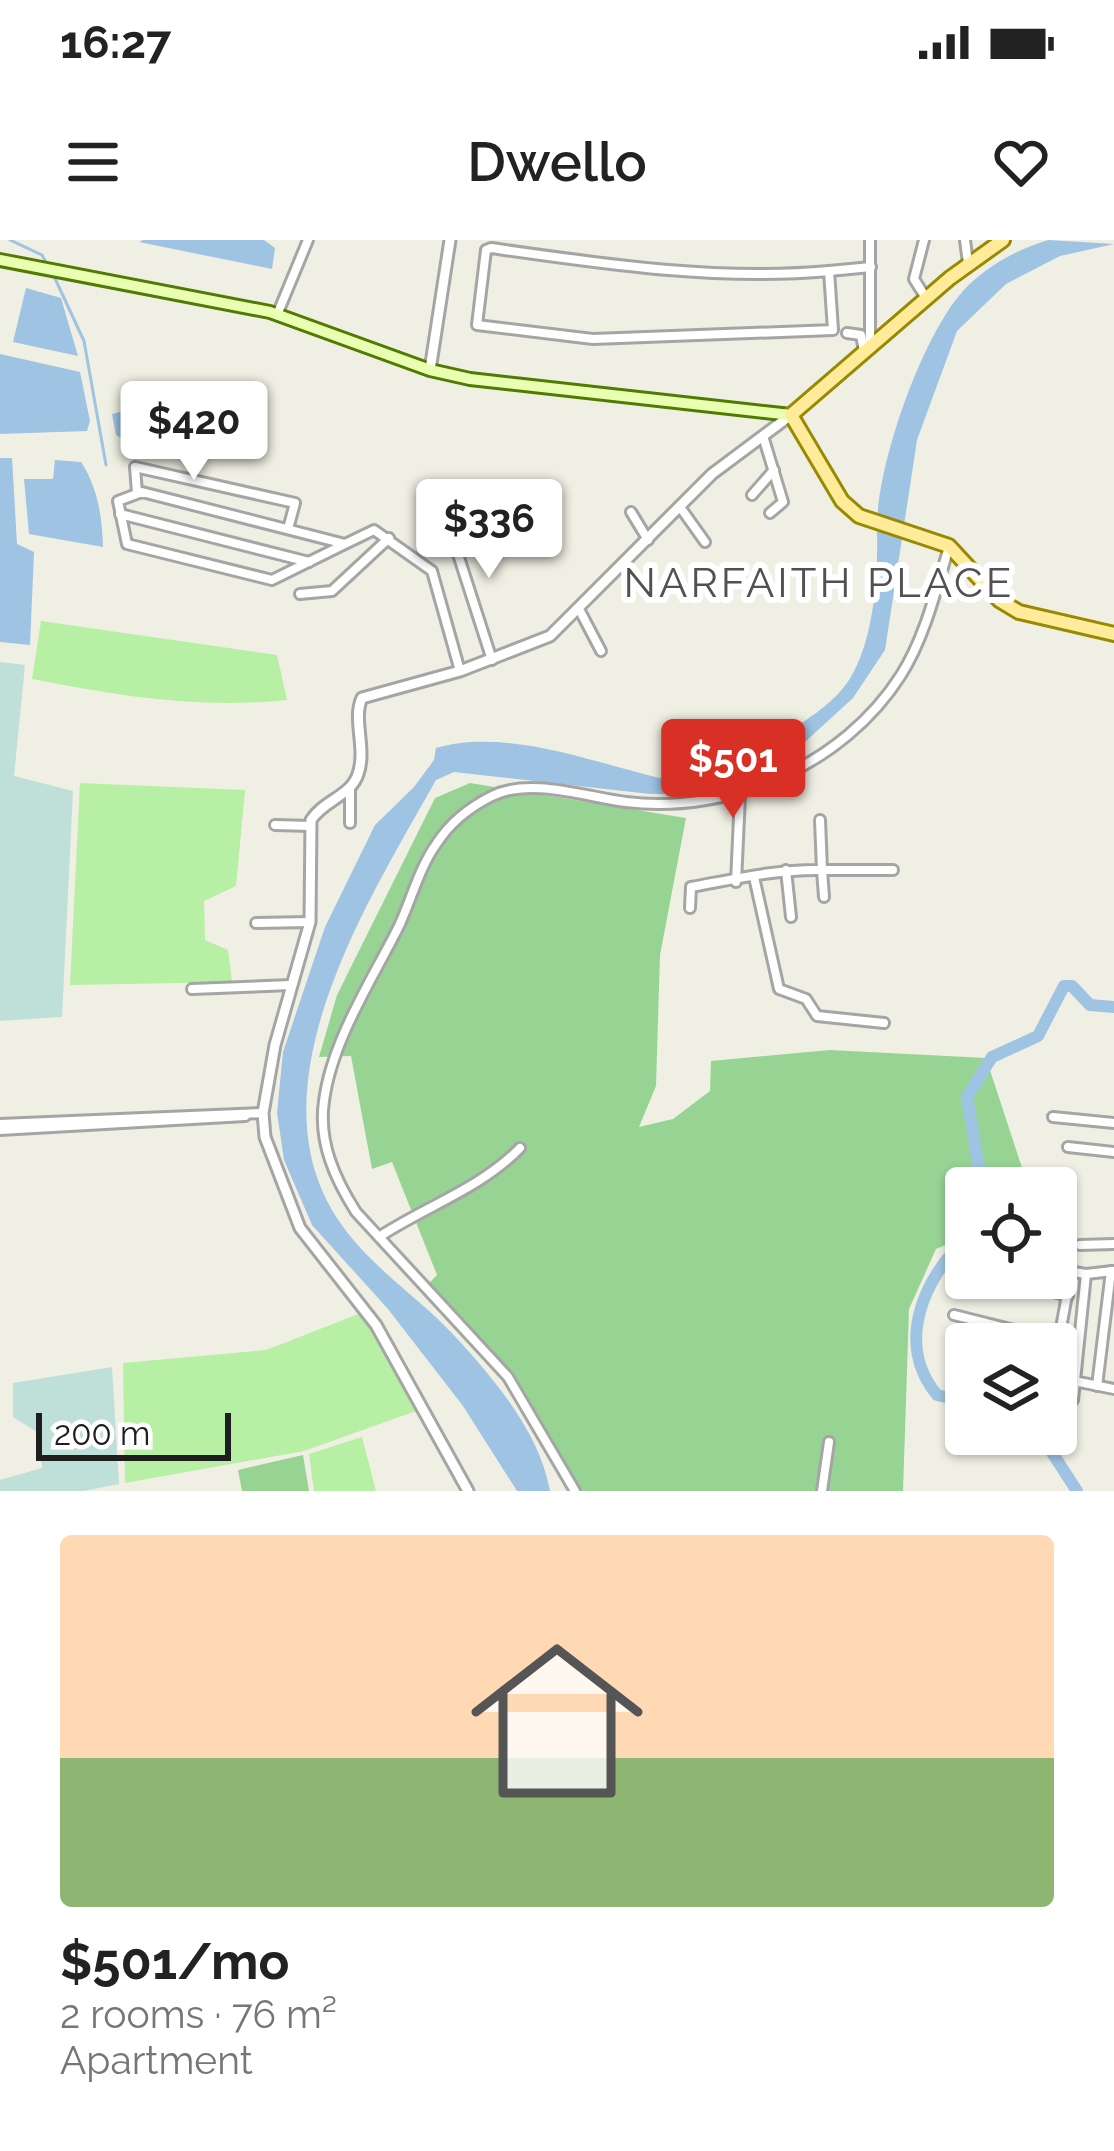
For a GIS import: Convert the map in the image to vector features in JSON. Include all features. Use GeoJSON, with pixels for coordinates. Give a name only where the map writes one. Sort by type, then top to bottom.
{"type":"FeatureCollection","features":[{"type":"Feature","properties":{"kind":"main road"},"geometry":{"type":"LineString","coordinates":[[0,260],[277,315],[430,370],[791,415],[968,264],[1003,240]]}},
{"type":"Feature","properties":{"kind":"main road"},"geometry":{"type":"LineString","coordinates":[[767,433],[768,413]]}},
{"type":"Feature","properties":{"kind":"main road"},"geometry":{"type":"LineString","coordinates":[[791,415],[842,501],[872,524],[947,544],[998,600],[1019,612],[1114,634]]}},
{"type":"Feature","properties":{"kind":"street"},"geometry":{"type":"LineString","coordinates":[[277,315],[308,240]]}},
{"type":"Feature","properties":{"kind":"street"},"geometry":{"type":"LineString","coordinates":[[430,370],[450,240]]}},
{"type":"Feature","properties":{"kind":"street"},"geometry":{"type":"LineString","coordinates":[[867,350],[871,240]]}},
{"type":"Feature","properties":{"kind":"street"},"geometry":{"type":"LineString","coordinates":[[924,240],[914,279],[926,299]]}},
{"type":"Feature","properties":{"kind":"street"},"geometry":{"type":"LineString","coordinates":[[965,240],[968,264]]}},
{"type":"Feature","properties":{"kind":"street"},"geometry":{"type":"LineString","coordinates":[[829,271],[829,334],[593,339],[474,322],[485,250],[491,248],[699,273],[768,276],[871,267]]}},
{"type":"Feature","properties":{"kind":"street"},"geometry":{"type":"LineString","coordinates":[[847,333],[861,335],[867,350]]}},
{"type":"Feature","properties":{"kind":"street"},"geometry":{"type":"LineString","coordinates":[[350,823],[350,789],[360,769],[364,737],[357,710],[362,698],[492,660],[550,636],[721,466],[791,415]]}},
{"type":"Feature","properties":{"kind":"street"},"geometry":{"type":"LineString","coordinates":[[767,433],[783,502],[770,513]]}},
{"type":"Feature","properties":{"kind":"street"},"geometry":{"type":"LineString","coordinates":[[137,493],[135,467],[170,472],[296,503],[288,529]]}},
{"type":"Feature","properties":{"kind":"street"},"geometry":{"type":"LineString","coordinates":[[752,495],[775,469]]}},
{"type":"Feature","properties":{"kind":"street"},"geometry":{"type":"LineString","coordinates":[[345,544],[137,493],[118,501],[127,544],[272,580],[374,530],[432,571],[460,670]]}},
{"type":"Feature","properties":{"kind":"street"},"geometry":{"type":"LineString","coordinates":[[680,507],[705,542]]}},
{"type":"Feature","properties":{"kind":"street"},"geometry":{"type":"LineString","coordinates":[[631,512],[648,539]]}},
{"type":"Feature","properties":{"kind":"street"},"geometry":{"type":"LineString","coordinates":[[120,514],[309,562]]}},
{"type":"Feature","properties":{"kind":"street"},"geometry":{"type":"LineString","coordinates":[[439,527],[456,548],[492,660]]}},
{"type":"Feature","properties":{"kind":"street"},"geometry":{"type":"LineString","coordinates":[[300,594],[332,591],[388,538]]}},
{"type":"Feature","properties":{"kind":"street"},"geometry":{"type":"LineString","coordinates":[[575,1491],[508,1377],[380,1237],[337,1181],[323,1135],[323,1102],[345,1036],[438,840],[464,812],[497,793],[541,789],[677,806],[740,796],[815,756],[862,721],[898,679],[915,650],[947,544]]}},
{"type":"Feature","properties":{"kind":"street"},"geometry":{"type":"LineString","coordinates":[[579,609],[601,651]]}},
{"type":"Feature","properties":{"kind":"street"},"geometry":{"type":"LineString","coordinates":[[350,789],[317,811],[310,826],[310,922],[258,1114],[300,1228],[376,1325],[468,1491]]}},
{"type":"Feature","properties":{"kind":"street"},"geometry":{"type":"LineString","coordinates":[[736,882],[740,796]]}},
{"type":"Feature","properties":{"kind":"street"},"geometry":{"type":"LineString","coordinates":[[820,820],[824,897]]}},
{"type":"Feature","properties":{"kind":"street"},"geometry":{"type":"LineString","coordinates":[[275,825],[310,826]]}},
{"type":"Feature","properties":{"kind":"street"},"geometry":{"type":"LineString","coordinates":[[690,908],[691,887],[786,870],[893,870]]}},
{"type":"Feature","properties":{"kind":"street"},"geometry":{"type":"LineString","coordinates":[[786,870],[790,917]]}},
{"type":"Feature","properties":{"kind":"street"},"geometry":{"type":"LineString","coordinates":[[754,877],[779,989],[803,997],[817,1016],[884,1023]]}},
{"type":"Feature","properties":{"kind":"street"},"geometry":{"type":"LineString","coordinates":[[256,923],[310,922]]}},
{"type":"Feature","properties":{"kind":"street"},"geometry":{"type":"LineString","coordinates":[[192,989],[291,985]]}},
{"type":"Feature","properties":{"kind":"street"},"geometry":{"type":"LineString","coordinates":[[0,1127],[258,1114]]}},
{"type":"Feature","properties":{"kind":"street"},"geometry":{"type":"LineString","coordinates":[[1053,1117],[1114,1123]]}},
{"type":"Feature","properties":{"kind":"street"},"geometry":{"type":"LineString","coordinates":[[1068,1147],[1114,1152]]}},
{"type":"Feature","properties":{"kind":"street"},"geometry":{"type":"LineString","coordinates":[[380,1237],[421,1209],[462,1193],[520,1148]]}},
{"type":"Feature","properties":{"kind":"street"},"geometry":{"type":"LineString","coordinates":[[1080,1245],[1114,1244]]}},
{"type":"Feature","properties":{"kind":"street"},"geometry":{"type":"LineString","coordinates":[[1077,1273],[1112,1271],[1097,1386]]}},
{"type":"Feature","properties":{"kind":"street"},"geometry":{"type":"LineString","coordinates":[[1077,1355],[1086,1274]]}},
{"type":"Feature","properties":{"kind":"street"},"geometry":{"type":"LineString","coordinates":[[954,1315],[982,1323]]}},
{"type":"Feature","properties":{"kind":"street"},"geometry":{"type":"LineString","coordinates":[[1077,1383],[1114,1389]]}},
{"type":"Feature","properties":{"kind":"street"},"geometry":{"type":"LineString","coordinates":[[822,1491],[829,1442]]}},
{"type":"Feature","properties":{"kind":"green space"},"geometry":{"type":"Polygon","coordinates":[[[41,621],[277,655],[287,700],[159,699],[32,679],[41,621]]]}},
{"type":"Feature","properties":{"kind":"green space"},"geometry":{"type":"Polygon","coordinates":[[[80,783],[245,790],[236,886],[204,901],[205,940],[228,950],[232,982],[70,985],[80,783]]]}},
{"type":"Feature","properties":{"kind":"green space"},"geometry":{"type":"Polygon","coordinates":[[[470,783],[686,818],[660,955],[656,1086],[639,1127],[673,1119],[710,1091],[711,1061],[830,1050],[986,1058],[1022,1167],[945,1167],[945,1245],[936,1249],[909,1309],[903,1491],[580,1491],[531,1404],[428,1284],[437,1275],[392,1162],[372,1169],[351,1056],[319,1057],[337,995],[435,798],[470,783]]]}},
{"type":"Feature","properties":{"kind":"green space"},"geometry":{"type":"Polygon","coordinates":[[[361,1313],[419,1410],[304,1451],[125,1483],[123,1363],[266,1350],[361,1313]]]}},
{"type":"Feature","properties":{"kind":"green space"},"geometry":{"type":"Polygon","coordinates":[[[362,1437],[376,1491],[314,1491],[309,1454],[362,1437]]]}},
{"type":"Feature","properties":{"kind":"green space"},"geometry":{"type":"Polygon","coordinates":[[[303,1455],[309,1491],[242,1491],[238,1470],[303,1455]]]}},
{"type":"Feature","properties":{"kind":"shaded area"},"geometry":{"type":"Polygon","coordinates":[[[264,240],[275,248],[272,269],[139,242],[264,240]]]}},
{"type":"Feature","properties":{"kind":"shaded area"},"geometry":{"type":"Polygon","coordinates":[[[1048,240],[1114,244],[1060,256],[1006,284],[957,331],[917,440],[885,650],[853,698],[806,741],[749,779],[695,794],[650,794],[454,772],[436,780],[352,937],[328,995],[312,1054],[306,1112],[314,1168],[352,1238],[447,1328],[516,1412],[537,1450],[550,1491],[517,1491],[463,1406],[388,1309],[312,1225],[284,1160],[277,1113],[283,1052],[325,927],[375,825],[414,787],[434,760],[436,748],[463,743],[519,744],[659,778],[675,777],[750,754],[835,697],[858,664],[870,626],[884,473],[917,371],[947,312],[972,282],[1002,260],[1048,240]]]}},
{"type":"Feature","properties":{"kind":"shaded area"},"geometry":{"type":"Polygon","coordinates":[[[26,288],[61,298],[78,356],[13,342],[26,288]]]}},
{"type":"Feature","properties":{"kind":"shaded area"},"geometry":{"type":"Polygon","coordinates":[[[0,354],[80,372],[90,421],[87,431],[0,434],[0,354]]]}},
{"type":"Feature","properties":{"kind":"shaded area"},"geometry":{"type":"Polygon","coordinates":[[[132,409],[164,416],[169,437],[130,444],[116,435],[112,414],[132,409]]]}},
{"type":"Feature","properties":{"kind":"shaded area"},"geometry":{"type":"Polygon","coordinates":[[[0,458],[12,458],[17,544],[34,552],[30,645],[0,642],[0,458]]]}},
{"type":"Feature","properties":{"kind":"shaded area"},"geometry":{"type":"Polygon","coordinates":[[[55,460],[81,462],[87,472],[98,503],[103,547],[29,534],[24,479],[53,479],[55,460]]]}},
{"type":"Feature","properties":{"kind":"shaded area"},"geometry":{"type":"Polygon","coordinates":[[[0,662],[25,665],[14,776],[73,791],[62,1017],[0,1021],[0,662]]]}},
{"type":"Feature","properties":{"kind":"shaded area"},"geometry":{"type":"Polygon","coordinates":[[[112,1367],[119,1484],[84,1491],[0,1491],[0,1480],[42,1468],[40,1434],[13,1417],[13,1383],[112,1367]]]}},
{"type":"Feature","properties":{"kind":"waterway"},"geometry":{"type":"LineString","coordinates":[[10,240],[42,255],[47,264]]}},
{"type":"Feature","properties":{"kind":"waterway"},"geometry":{"type":"LineString","coordinates":[[52,272],[84,341],[106,465]]}},
{"type":"Feature","properties":{"kind":"waterway"},"geometry":{"type":"LineString","coordinates":[[979,1167],[967,1097],[992,1057],[1038,1036],[1064,986],[1072,986],[1090,1005],[1114,1007]]}},
{"type":"Feature","properties":{"kind":"waterway"},"geometry":{"type":"LineString","coordinates":[[945,1263],[927,1292],[916,1334],[924,1376],[937,1395],[945,1397]]}},
{"type":"Feature","properties":{"kind":"waterway"},"geometry":{"type":"LineString","coordinates":[[1054,1455],[1077,1491]]}},
{"type":"Feature","properties":{"kind":"district","name":"NARFAITH PLACE"},"geometry":{"type":"Point","coordinates":[819,582]}}]}
